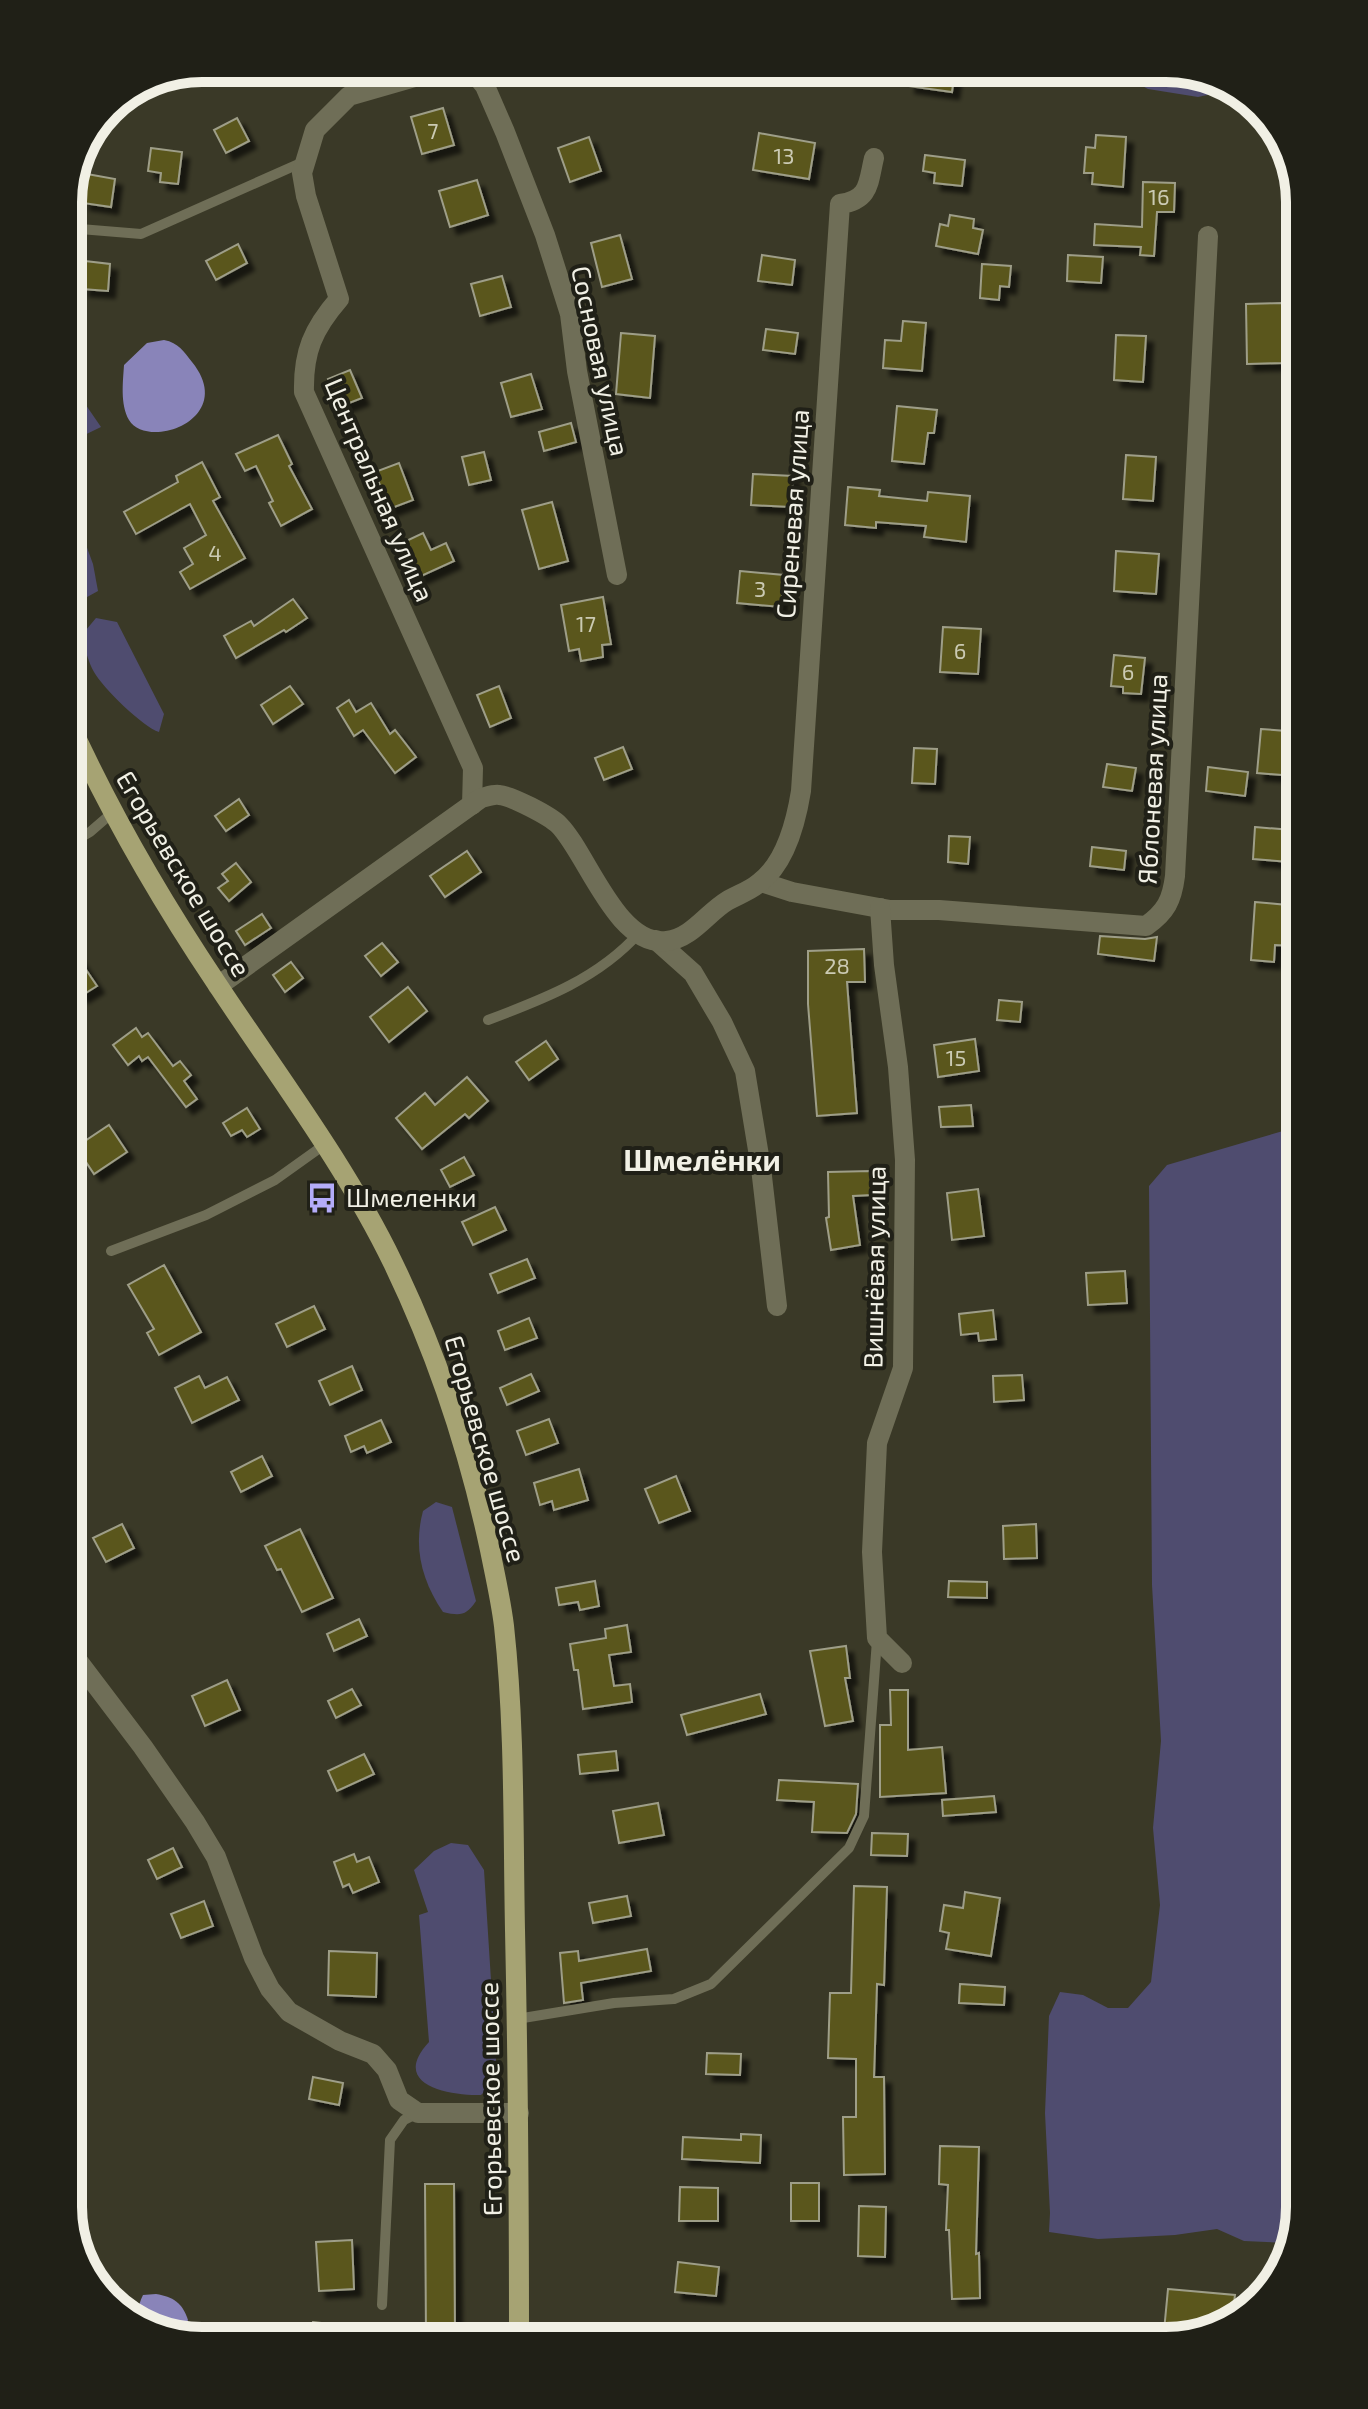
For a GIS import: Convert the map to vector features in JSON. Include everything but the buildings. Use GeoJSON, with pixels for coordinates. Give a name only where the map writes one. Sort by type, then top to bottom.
{"type":"FeatureCollection","features":[{"type":"Feature","properties":{"kind":"main road","name":"Егорьевское шоссе"},"geometry":{"type":"LineString","coordinates":[[82,750],[112,813],[171,914],[357,1196],[392,1260],[427,1340],[455,1418],[484,1523],[504,1622],[511,1712],[519,2113],[519,2327]]}},
{"type":"Feature","properties":{"kind":"street","name":"Центральная улица"},"geometry":{"type":"LineString","coordinates":[[398,82],[349,96],[315,130],[305,161],[302,173],[306,196],[339,299],[325,315],[309,343],[303,367],[304,392],[473,768],[472,805]]}},
{"type":"Feature","properties":{"kind":"street","name":"Сосновая улица"},"geometry":{"type":"LineString","coordinates":[[482,82],[545,235],[570,314],[577,371],[617,575]]}},
{"type":"Feature","properties":{"kind":"street","name":"Сиреневая улица"},"geometry":{"type":"LineString","coordinates":[[761,882],[781,855],[795,826],[801,791],[840,204],[856,202],[865,192],[874,158]]}},
{"type":"Feature","properties":{"kind":"street","name":"Яблоневая улица"},"geometry":{"type":"LineString","coordinates":[[761,882],[792,892],[880,908],[1146,926],[1162,915],[1172,898],[1208,236]]}},
{"type":"Feature","properties":{"kind":"street"},"geometry":{"type":"LineString","coordinates":[[218,986],[481,798],[499,795],[559,825],[605,898],[629,926],[666,942],[683,935],[708,919],[724,903],[761,882]]}},
{"type":"Feature","properties":{"kind":"street","name":"Вишнёвая улица"},"geometry":{"type":"LineString","coordinates":[[877,1638],[872,1552],[877,1443],[903,1368],[905,1176],[898,1067],[884,965],[880,908]]}},
{"type":"Feature","properties":{"kind":"street"},"geometry":{"type":"LineString","coordinates":[[648,936],[693,973],[722,1022],[745,1071],[761,1168],[777,1306]]}},
{"type":"Feature","properties":{"kind":"street"},"geometry":{"type":"LineString","coordinates":[[877,1638],[902,1663]]}},
{"type":"Feature","properties":{"kind":"street"},"geometry":{"type":"LineString","coordinates":[[82,1666],[143,1747],[216,1857],[254,1958],[270,1989],[289,2012],[340,2041],[373,2054],[387,2070],[399,2100],[418,2113],[519,2113]]}},
{"type":"Feature","properties":{"kind":"lane"},"geometry":{"type":"LineString","coordinates":[[82,229],[141,234],[305,161]]}},
{"type":"Feature","properties":{"kind":"lane"},"geometry":{"type":"LineString","coordinates":[[82,837],[112,813]]}},
{"type":"Feature","properties":{"kind":"lane"},"geometry":{"type":"LineString","coordinates":[[488,1020],[592,975],[626,948],[648,936]]}},
{"type":"Feature","properties":{"kind":"lane"},"geometry":{"type":"LineString","coordinates":[[111,1251],[220,1208],[275,1180],[324,1145]]}},
{"type":"Feature","properties":{"kind":"lane"},"geometry":{"type":"LineString","coordinates":[[517,2019],[614,2003],[674,1999],[711,1984],[849,1848],[864,1816],[877,1638]]}},
{"type":"Feature","properties":{"kind":"lane"},"geometry":{"type":"LineString","coordinates":[[382,2305],[390,2140],[404,2120],[418,2113]]}},
{"type":"Feature","properties":{"kind":"shaded area"},"geometry":{"type":"Polygon","coordinates":[[[1135,82],[1189,84],[1216,93],[1198,97],[1148,89],[1135,82]]]}},
{"type":"Feature","properties":{"kind":"shaded area"},"geometry":{"type":"Polygon","coordinates":[[[164,340],[177,345],[192,362],[203,382],[204,399],[197,414],[185,424],[153,432],[139,429],[126,414],[124,365],[147,343],[164,340]]]}},
{"type":"Feature","properties":{"kind":"shaded area"},"geometry":{"type":"Polygon","coordinates":[[[82,399],[101,427],[82,436],[82,399]]]}},
{"type":"Feature","properties":{"kind":"shaded area"},"geometry":{"type":"Polygon","coordinates":[[[82,534],[93,564],[98,591],[82,600],[82,534]]]}},
{"type":"Feature","properties":{"kind":"shaded area"},"geometry":{"type":"Polygon","coordinates":[[[96,618],[117,622],[164,714],[159,732],[124,706],[94,672],[82,635],[96,618]]]}},
{"type":"Feature","properties":{"kind":"shaded area"},"geometry":{"type":"Polygon","coordinates":[[[1286,1130],[1286,2207],[1280,2243],[1244,2241],[1217,2229],[1175,2235],[1098,2239],[1049,2232],[1045,2113],[1049,2016],[1060,1992],[1083,1995],[1108,2008],[1128,2008],[1151,1982],[1160,1905],[1153,1828],[1161,1741],[1152,1585],[1149,1186],[1167,1165],[1286,1130]]]}},
{"type":"Feature","properties":{"kind":"shaded area"},"geometry":{"type":"Polygon","coordinates":[[[436,1502],[452,1507],[476,1601],[462,1614],[443,1612],[421,1564],[419,1538],[423,1511],[436,1502]]]}},
{"type":"Feature","properties":{"kind":"shaded area"},"geometry":{"type":"Polygon","coordinates":[[[451,1843],[468,1845],[484,1870],[496,2059],[494,2082],[481,2095],[440,2090],[419,2078],[416,2069],[418,2057],[429,2042],[419,1915],[428,1912],[414,1870],[434,1851],[451,1843]]]}},
{"type":"Feature","properties":{"kind":"shaded area"},"geometry":{"type":"Polygon","coordinates":[[[156,2294],[172,2299],[186,2314],[188,2320],[185,2326],[164,2321],[139,2309],[143,2295],[156,2294]]]}},
{"type":"Feature","properties":{"kind":"place","name":"Шмеленки"},"geometry":{"type":"Point","coordinates":[322,1198]}},
{"type":"Feature","properties":{"kind":"district","name":"Шмелёнки"},"geometry":{"type":"Point","coordinates":[702,1161]}}]}
